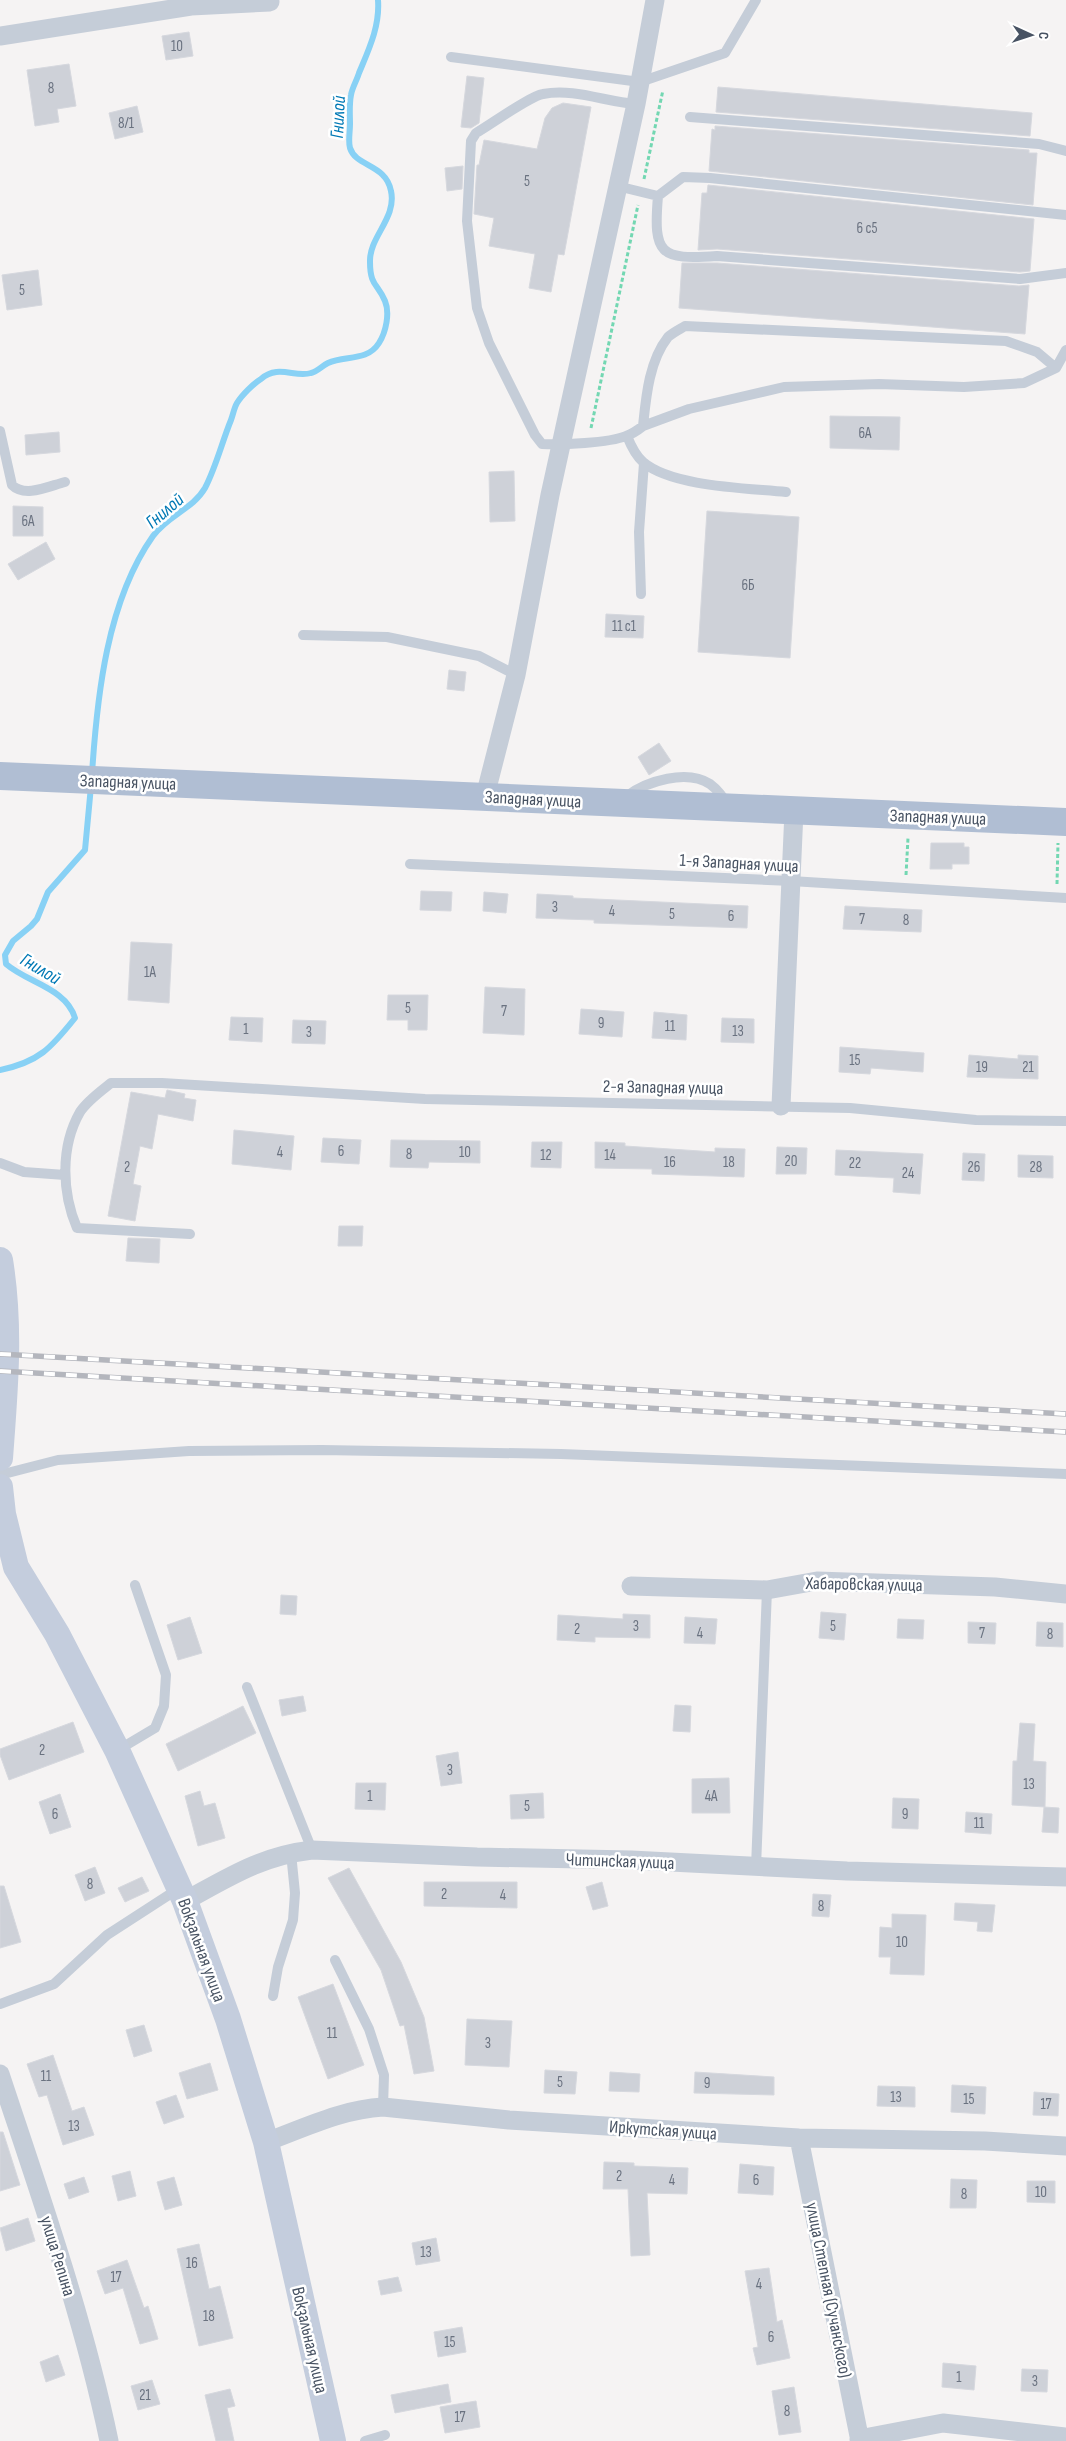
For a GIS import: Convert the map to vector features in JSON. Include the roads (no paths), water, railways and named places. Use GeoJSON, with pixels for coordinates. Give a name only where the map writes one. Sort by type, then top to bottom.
{"type":"FeatureCollection","features":[{"type":"Feature","properties":{"kind":"main road","name":"Западная улица"},"geometry":{"type":"LineString","coordinates":[[0,776],[1062,822]]}},
{"type":"Feature","properties":{"kind":"main road"},"geometry":{"type":"LineString","coordinates":[[0,1260],[8,1342],[0,1458]]}},
{"type":"Feature","properties":{"kind":"main road","name":"Вокзальная улица"},"geometry":{"type":"LineString","coordinates":[[0,1487],[8,1558],[57,1634],[117,1750],[182,1895],[228,2019],[266,2142],[333,2441]]}},
{"type":"Feature","properties":{"kind":"street"},"geometry":{"type":"LineString","coordinates":[[485,796],[516,675],[560,445],[636,104],[655,0]]}},
{"type":"Feature","properties":{"kind":"street"},"geometry":{"type":"LineString","coordinates":[[0,36],[191,6],[270,2]]}},
{"type":"Feature","properties":{"kind":"street"},"geometry":{"type":"LineString","coordinates":[[781,1106],[794,811]]}},
{"type":"Feature","properties":{"kind":"street","name":"Хабаровская улица"},"geometry":{"type":"LineString","coordinates":[[632,1586],[767,1590],[817,1581],[995,1588],[1066,1594]]}},
{"type":"Feature","properties":{"kind":"street","name":"Читинская улица"},"geometry":{"type":"LineString","coordinates":[[182,1895],[250,1865],[291,1853],[312,1850],[1066,1877]]}},
{"type":"Feature","properties":{"kind":"street","name":"улица Репина"},"geometry":{"type":"LineString","coordinates":[[0,2074],[79,2322],[99,2393],[109,2441]]}},
{"type":"Feature","properties":{"kind":"street","name":"Иркутская улица"},"geometry":{"type":"LineString","coordinates":[[266,2142],[364,2108],[383,2107],[509,2120],[799,2138],[985,2142],[1066,2146]]}},
{"type":"Feature","properties":{"kind":"street","name":"улица Степная (Сучанского)"},"geometry":{"type":"LineString","coordinates":[[799,2138],[859,2440]]}},
{"type":"Feature","properties":{"kind":"street"},"geometry":{"type":"LineString","coordinates":[[859,2440],[943,2423],[1066,2437]]}},
{"type":"Feature","properties":{"kind":"lane"},"geometry":{"type":"LineString","coordinates":[[451,57],[640,82],[725,53],[756,0]]}},
{"type":"Feature","properties":{"kind":"lane"},"geometry":{"type":"LineString","coordinates":[[636,104],[574,94],[542,94],[476,133],[471,142],[467,221],[477,308],[489,343],[534,435],[542,444],[560,445],[627,436],[643,426],[689,409],[784,387],[879,384],[964,387],[1024,383],[1056,368],[1066,350]]}},
{"type":"Feature","properties":{"kind":"lane"},"geometry":{"type":"LineString","coordinates":[[690,117],[1039,144],[1066,151]]}},
{"type":"Feature","properties":{"kind":"lane"},"geometry":{"type":"LineString","coordinates":[[1066,215],[683,177],[658,196],[656,216],[658,242],[669,255],[686,258],[717,256],[1020,279],[1066,273]]}},
{"type":"Feature","properties":{"kind":"lane"},"geometry":{"type":"LineString","coordinates":[[617,186],[658,196]]}},
{"type":"Feature","properties":{"kind":"lane"},"geometry":{"type":"LineString","coordinates":[[643,426],[647,390],[655,362],[669,336],[685,326],[1006,341],[1037,352],[1056,368]]}},
{"type":"Feature","properties":{"kind":"lane"},"geometry":{"type":"LineString","coordinates":[[0,431],[12,485],[17,490],[26,492],[65,482]]}},
{"type":"Feature","properties":{"kind":"lane"},"geometry":{"type":"LineString","coordinates":[[627,436],[632,450],[644,463],[672,476],[702,484],[786,492]]}},
{"type":"Feature","properties":{"kind":"lane"},"geometry":{"type":"LineString","coordinates":[[640,594],[640,532],[644,463]]}},
{"type":"Feature","properties":{"kind":"lane"},"geometry":{"type":"LineString","coordinates":[[303,635],[387,637],[479,656],[516,675]]}},
{"type":"Feature","properties":{"kind":"lane","name":"1-я Западная улица"},"geometry":{"type":"LineString","coordinates":[[410,864],[791,882],[1062,898]]}},
{"type":"Feature","properties":{"kind":"lane","name":"2-я Западная улица"},"geometry":{"type":"LineString","coordinates":[[190,1234],[77,1228],[70,1211],[65,1175],[70,1136],[81,1111],[111,1083],[162,1082],[258,1090],[425,1099],[850,1108],[976,1120],[1066,1121]]}},
{"type":"Feature","properties":{"kind":"lane"},"geometry":{"type":"LineString","coordinates":[[0,1163],[24,1172],[65,1175]]}},
{"type":"Feature","properties":{"kind":"lane"},"geometry":{"type":"LineString","coordinates":[[0,1475],[58,1460],[189,1451],[312,1450],[561,1454],[1066,1474]]}},
{"type":"Feature","properties":{"kind":"lane"},"geometry":{"type":"LineString","coordinates":[[117,1750],[133,1743],[155,1728],[164,1706],[166,1675],[135,1585]]}},
{"type":"Feature","properties":{"kind":"lane"},"geometry":{"type":"LineString","coordinates":[[756,1866],[767,1590]]}},
{"type":"Feature","properties":{"kind":"lane"},"geometry":{"type":"LineString","coordinates":[[247,1687],[312,1850]]}},
{"type":"Feature","properties":{"kind":"lane"},"geometry":{"type":"LineString","coordinates":[[273,1996],[278,1967],[293,1920],[295,1893],[291,1853]]}},
{"type":"Feature","properties":{"kind":"lane"},"geometry":{"type":"LineString","coordinates":[[0,2004],[54,1984],[107,1935],[182,1895]]}},
{"type":"Feature","properties":{"kind":"lane"},"geometry":{"type":"LineString","coordinates":[[335,1960],[369,2029],[384,2075],[383,2107]]}},
{"type":"Feature","properties":{"kind":"lane"},"geometry":{"type":"LineString","coordinates":[[365,2441],[385,2435]]}},
{"type":"Feature","properties":{"kind":"waterway","name":"Гнилой"},"geometry":{"type":"LineString","coordinates":[[92,774],[101,682],[115,619],[125,590],[137,562],[153,536],[194,501],[205,488],[237,403],[251,387],[267,375],[274,372],[311,373],[328,363],[362,356],[374,349],[384,333],[387,322],[386,306],[371,276],[370,262],[374,244],[390,210],[392,201],[391,191],[388,182],[383,176],[353,154],[349,142],[351,95],[373,37],[377,19],[378,0]]}},
{"type":"Feature","properties":{"kind":"waterway","name":"Гнилой"},"geometry":{"type":"LineString","coordinates":[[0,1070],[35,1058],[51,1046],[75,1018],[64,1000],[45,987],[15,971],[6,964],[5,955],[13,941],[37,919],[48,892],[85,850],[91,786]]}},
{"type":"Feature","properties":{"kind":"railway"},"geometry":{"type":"LineString","coordinates":[[0,1354],[1066,1414]]}},
{"type":"Feature","properties":{"kind":"railway"},"geometry":{"type":"LineString","coordinates":[[0,1371],[1066,1432]]}}]}
